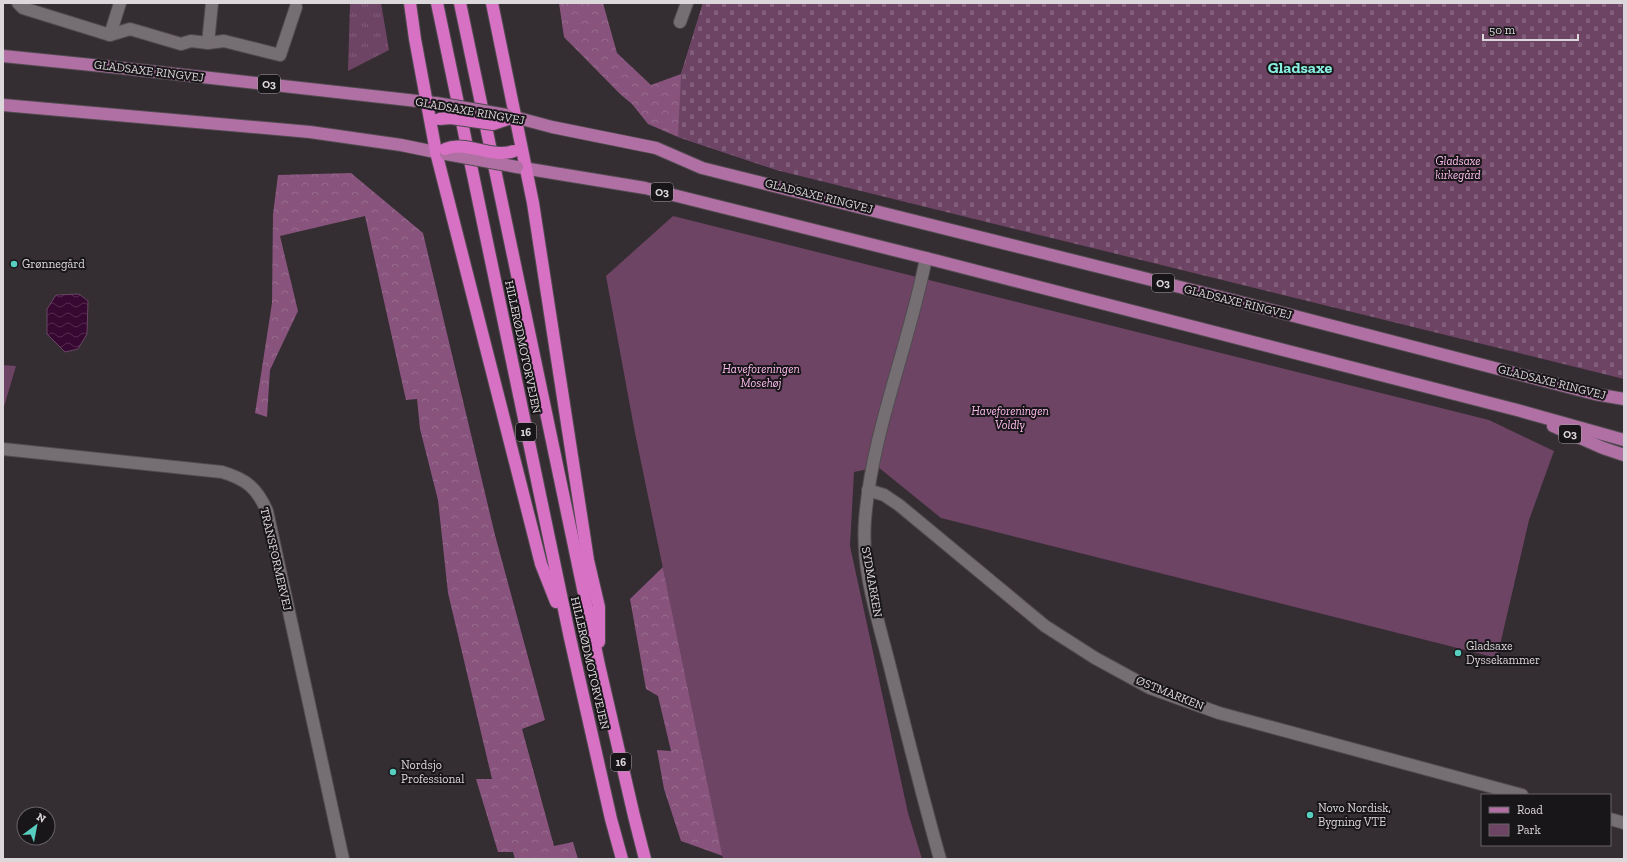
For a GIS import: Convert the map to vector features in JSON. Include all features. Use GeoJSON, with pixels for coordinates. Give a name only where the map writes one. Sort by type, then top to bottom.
{"type":"FeatureCollection","features":[{"type":"Feature","properties":{"kind":"highway"},"geometry":{"type":"LineString","coordinates":[[410,3],[415,39],[541,564],[570,638]]}},
{"type":"Feature","properties":{"kind":"highway","name":"HILLERØDMOTORVEJEN"},"geometry":{"type":"LineString","coordinates":[[436,3],[570,638],[611,819],[622,859]]}},
{"type":"Feature","properties":{"kind":"highway","name":"HILLERØDMOTORVEJEN"},"geometry":{"type":"LineString","coordinates":[[460,3],[599,665],[645,859]]}},
{"type":"Feature","properties":{"kind":"highway"},"geometry":{"type":"LineString","coordinates":[[492,3],[510,117],[521,168],[534,211],[588,560],[599,607],[599,665]]}},
{"type":"Feature","properties":{"kind":"highway"},"geometry":{"type":"LineString","coordinates":[[435,121],[451,118],[493,124],[510,117]]}},
{"type":"Feature","properties":{"kind":"highway"},"geometry":{"type":"LineString","coordinates":[[442,152],[453,146],[501,153],[517,149]]}},
{"type":"Feature","properties":{"kind":"main road","name":"GLADSAXE RINGVEJ"},"geometry":{"type":"LineString","coordinates":[[3,56],[431,103],[510,117],[656,148],[702,168],[1236,301],[1595,394],[1624,399]]}},
{"type":"Feature","properties":{"kind":"main road","name":"O3"},"geometry":{"type":"LineString","coordinates":[[3,106],[310,132],[401,145],[521,168],[645,188],[926,258],[1517,410],[1596,445],[1624,455]]}},
{"type":"Feature","properties":{"kind":"main road"},"geometry":{"type":"LineString","coordinates":[[1517,410],[1624,440]]}},
{"type":"Feature","properties":{"kind":"street"},"geometry":{"type":"LineString","coordinates":[[18,3],[23,8],[110,34],[130,29],[181,44],[191,41],[208,43],[224,41],[280,55],[296,7]]}},
{"type":"Feature","properties":{"kind":"street"},"geometry":{"type":"LineString","coordinates":[[110,34],[120,3]]}},
{"type":"Feature","properties":{"kind":"street"},"geometry":{"type":"LineString","coordinates":[[208,43],[212,3]]}},
{"type":"Feature","properties":{"kind":"street"},"geometry":{"type":"LineString","coordinates":[[680,22],[687,3]]}},
{"type":"Feature","properties":{"kind":"street","name":"SYDMARKEN"},"geometry":{"type":"LineString","coordinates":[[926,258],[875,455],[868,490],[865,522],[865,554],[873,598],[940,859]]}},
{"type":"Feature","properties":{"kind":"street","name":"TRANSFORMERVEJ"},"geometry":{"type":"LineString","coordinates":[[3,449],[222,472],[233,475],[250,485],[261,497],[267,510],[343,859]]}},
{"type":"Feature","properties":{"kind":"street","name":"ØSTMARKEN"},"geometry":{"type":"LineString","coordinates":[[868,490],[884,495],[899,505],[1045,626],[1094,658],[1150,688],[1219,713],[1518,794]]}},
{"type":"Feature","properties":{"kind":"street"},"geometry":{"type":"LineString","coordinates":[[1611,819],[1624,823]]}},
{"type":"Feature","properties":{"kind":"green space"},"geometry":{"type":"Polygon","coordinates":[[[350,3],[381,3],[389,50],[348,71],[350,3]]]}},
{"type":"Feature","properties":{"kind":"green space"},"geometry":{"type":"Polygon","coordinates":[[[559,3],[603,3],[617,53],[651,85],[681,74],[703,3],[780,171],[678,137],[648,124],[632,104],[620,94],[564,37],[559,3]]]}},
{"type":"Feature","properties":{"kind":"green space","name":"Gladsaxe kirkegård"},"geometry":{"type":"Polygon","coordinates":[[[703,3],[1624,3],[1624,379],[780,171],[678,137],[681,75],[703,3]]]}},
{"type":"Feature","properties":{"kind":"green space"},"geometry":{"type":"Polygon","coordinates":[[[351,173],[423,233],[495,535],[545,720],[522,729],[554,846],[573,842],[578,859],[515,859],[513,852],[498,852],[476,779],[492,779],[448,593],[438,500],[420,429],[417,399],[406,400],[365,216],[280,236],[298,311],[270,370],[267,417],[255,413],[272,303],[273,214],[278,175],[351,173]]]}},
{"type":"Feature","properties":{"kind":"green space"},"geometry":{"type":"Polygon","coordinates":[[[673,216],[1489,420],[1554,451],[1529,520],[1497,658],[941,518],[878,467],[854,472],[850,546],[908,813],[922,859],[723,859],[635,433],[606,276],[673,216]]]}},
{"type":"Feature","properties":{"kind":"green space"},"geometry":{"type":"Polygon","coordinates":[[[3,365],[16,366],[3,410],[3,365]]]}},
{"type":"Feature","properties":{"kind":"green space"},"geometry":{"type":"Polygon","coordinates":[[[663,567],[723,856],[681,841],[664,789],[657,750],[671,751],[658,696],[646,689],[630,599],[663,567]]]}},
{"type":"Feature","properties":{"kind":"water"},"geometry":{"type":"Polygon","coordinates":[[[79,294],[88,301],[87,334],[78,349],[65,352],[47,334],[47,309],[56,295],[79,294]]]}},
{"type":"Feature","properties":{"kind":"place","name":"Grønnegård"},"geometry":{"type":"Point","coordinates":[14,264]}},
{"type":"Feature","properties":{"kind":"place","name":"Gladsaxe Dyssekammer"},"geometry":{"type":"Point","coordinates":[1458,653]}},
{"type":"Feature","properties":{"kind":"place","name":"Nordsjo Professional"},"geometry":{"type":"Point","coordinates":[393,772]}},
{"type":"Feature","properties":{"kind":"place","name":"Novo Nordisk, Bygning VTE"},"geometry":{"type":"Point","coordinates":[1310,815]}},
{"type":"Feature","properties":{"kind":"district","name":"Gladsaxe"},"geometry":{"type":"Point","coordinates":[1300,67]}},
{"type":"Feature","properties":{"kind":"park label","name":"Haveforeningen Mosehøj"},"geometry":{"type":"Point","coordinates":[761,376]}},
{"type":"Feature","properties":{"kind":"park label","name":"Haveforeningen Voldly"},"geometry":{"type":"Point","coordinates":[1010,418]}}]}
